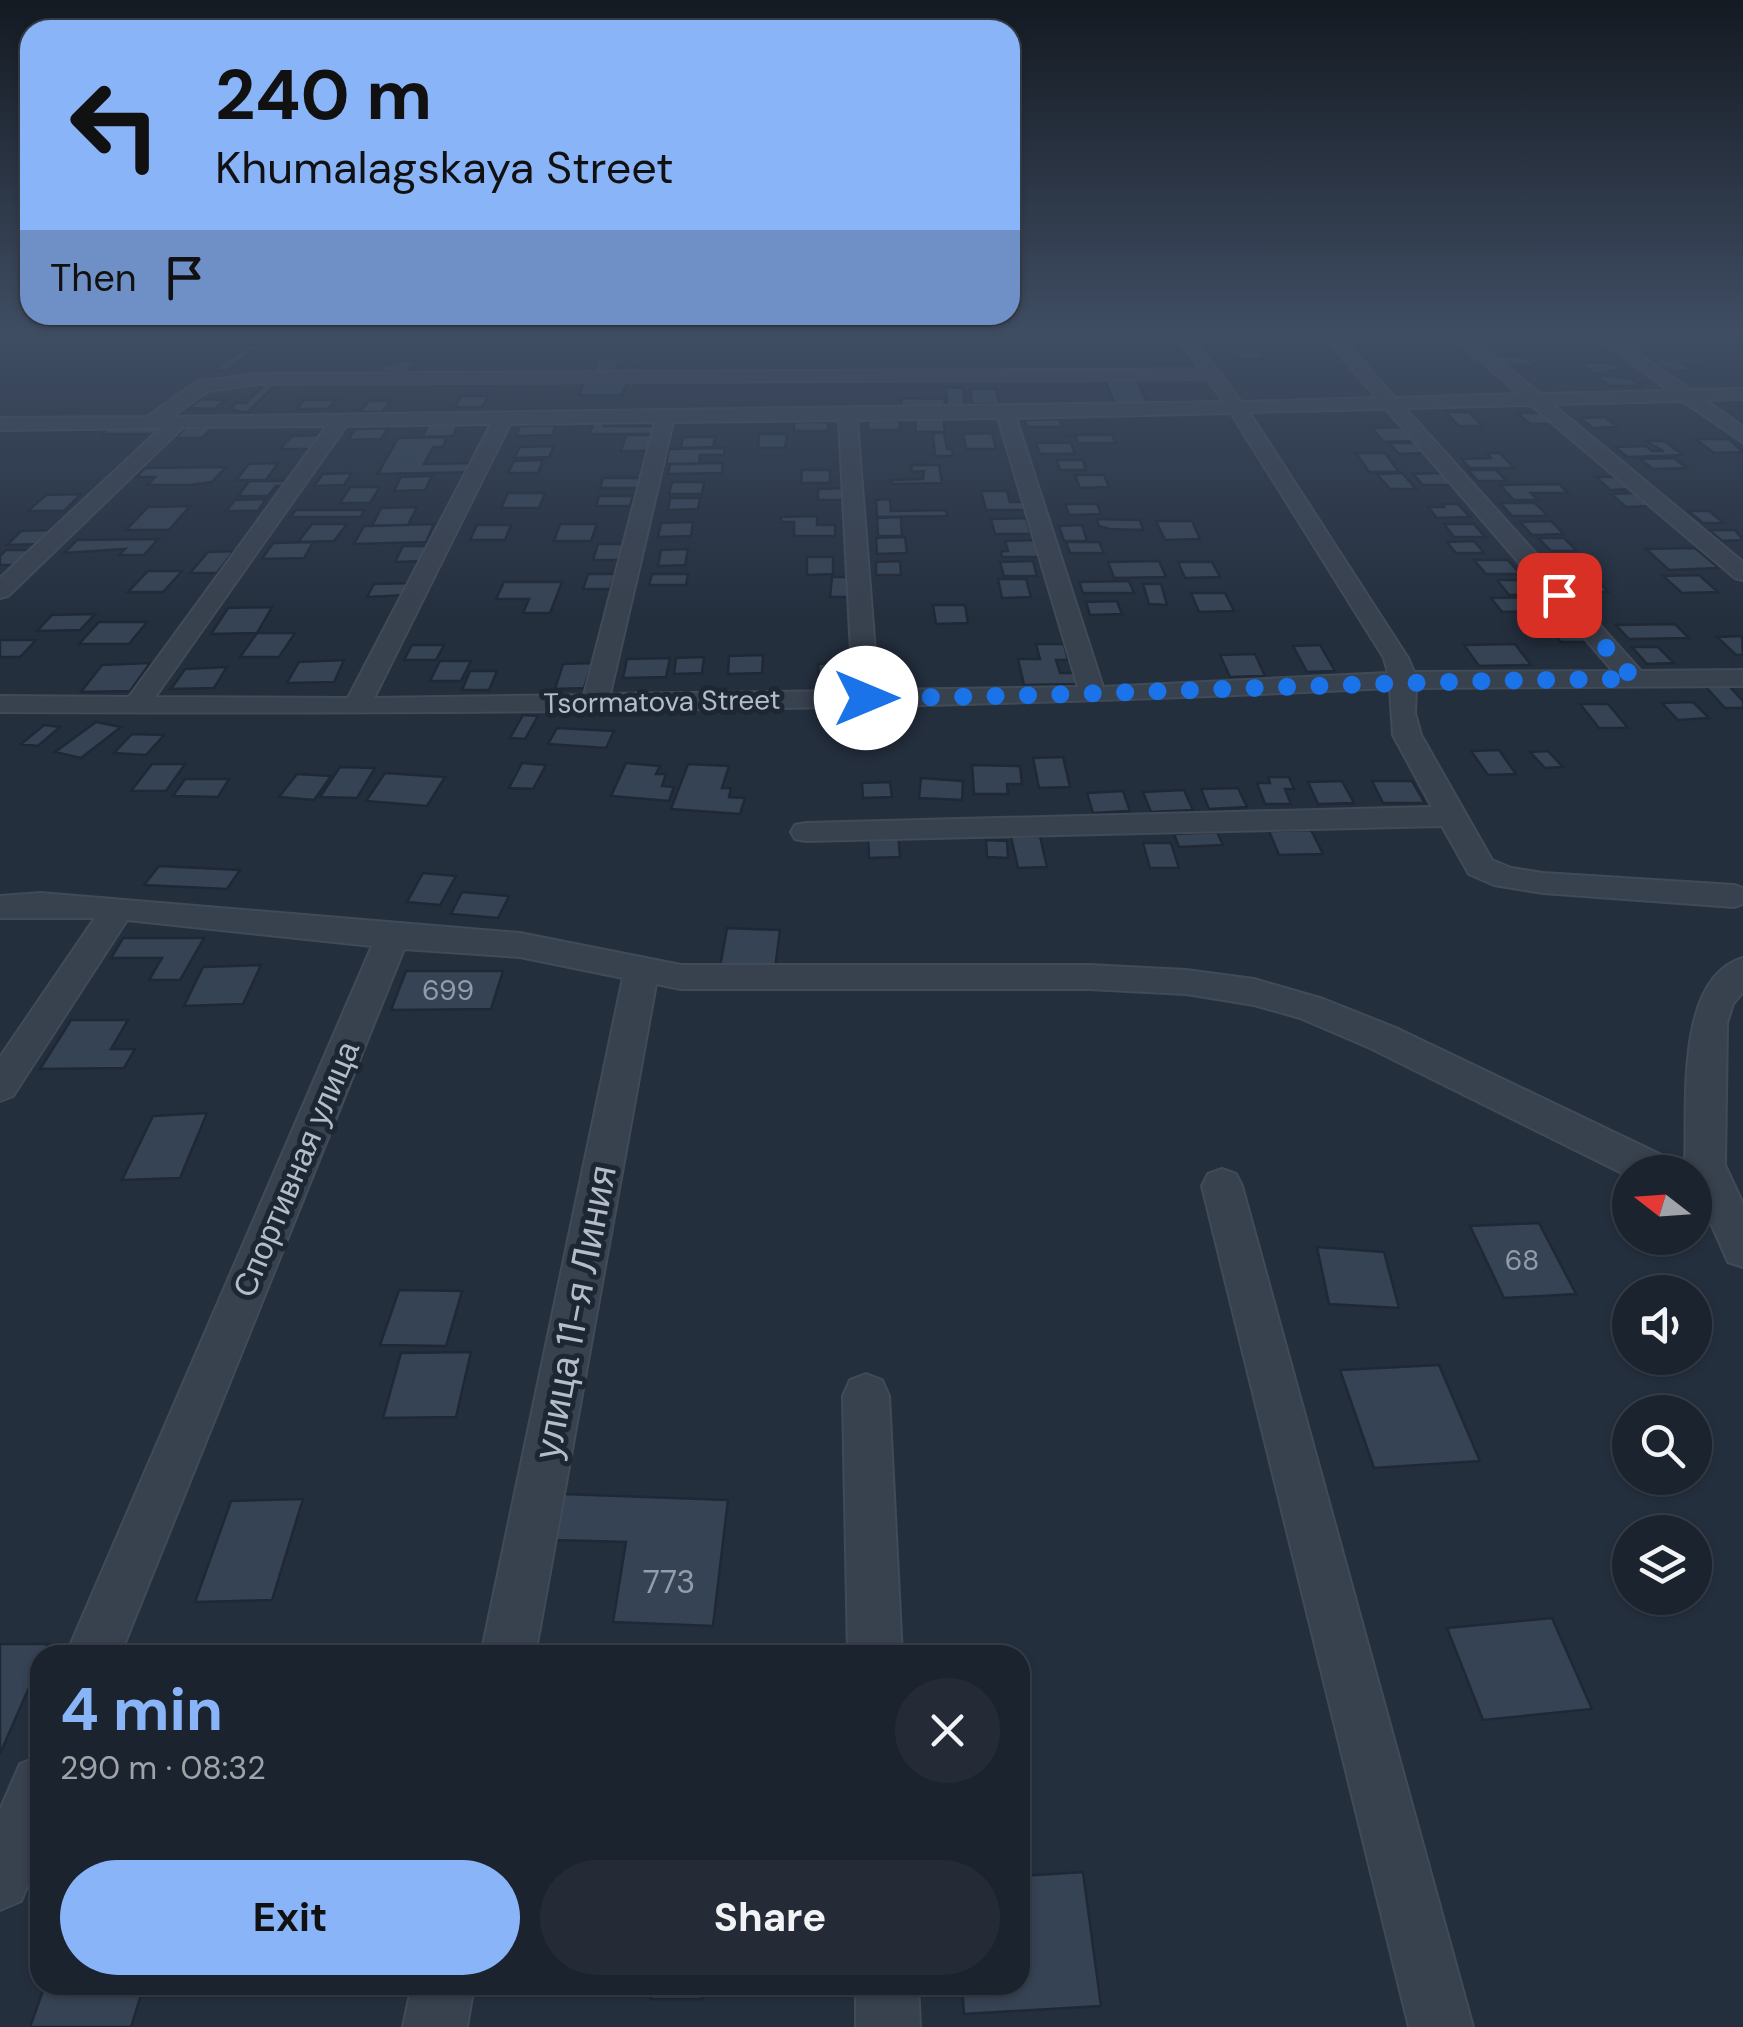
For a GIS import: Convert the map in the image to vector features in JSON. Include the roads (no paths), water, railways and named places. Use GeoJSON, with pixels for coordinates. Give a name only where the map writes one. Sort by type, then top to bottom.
{"type":"FeatureCollection","features":[{"type":"Feature","properties":{"kind":"street"},"geometry":{"type":"LineString","coordinates":[[0,591],[173,427]]}},
{"type":"Feature","properties":{"kind":"street"},"geometry":{"type":"LineString","coordinates":[[136,705],[336,427]]}},
{"type":"Feature","properties":{"kind":"street"},"geometry":{"type":"LineString","coordinates":[[357,706],[499,427]]}},
{"type":"Feature","properties":{"kind":"street"},"geometry":{"type":"LineString","coordinates":[[595,702],[663,427]]}},
{"type":"Feature","properties":{"kind":"street"},"geometry":{"type":"LineString","coordinates":[[849,427],[866,698]]}},
{"type":"Feature","properties":{"kind":"street"},"geometry":{"type":"LineString","coordinates":[[1009,427],[1093,695]]}},
{"type":"Feature","properties":{"kind":"street"},"geometry":{"type":"LineString","coordinates":[[1249,427],[1406,680],[1400,715],[1407,735],[1456,816],[1480,867],[1505,878],[1740,903]]}},
{"type":"Feature","properties":{"kind":"street"},"geometry":{"type":"LineString","coordinates":[[1408,427],[1634,679]]}},
{"type":"Feature","properties":{"kind":"street"},"geometry":{"type":"LineString","coordinates":[[1568,427],[1743,573]]}},
{"type":"Feature","properties":{"kind":"street","name":"Tsormatova Street"},"geometry":{"type":"LineString","coordinates":[[0,704],[357,706],[1093,695],[1406,680],[1743,678]]}},
{"type":"Feature","properties":{"kind":"street"},"geometry":{"type":"LineString","coordinates":[[806,832],[1456,816]]}},
{"type":"Feature","properties":{"kind":"street"},"geometry":{"type":"LineString","coordinates":[[0,907],[41,904],[118,908],[392,938],[520,944],[681,977],[1090,977],[1186,982],[1254,992],[1311,1008],[1383,1038],[1623,1155]]}},
{"type":"Feature","properties":{"kind":"street"},"geometry":{"type":"LineString","coordinates":[[0,1086],[118,908]]}},
{"type":"Feature","properties":{"kind":"street","name":"Спортивная улица"},"geometry":{"type":"LineString","coordinates":[[98,1645],[392,938]]}},
{"type":"Feature","properties":{"kind":"street","name":"улица 11-я Линия"},"geometry":{"type":"LineString","coordinates":[[510,1645],[642,968]]}},
{"type":"Feature","properties":{"kind":"street"},"geometry":{"type":"LineString","coordinates":[[1705,1155],[1709,1022],[1717,999],[1743,970]]}},
{"type":"Feature","properties":{"kind":"street"},"geometry":{"type":"LineString","coordinates":[[1222,1186],[1440,2027]]}},
{"type":"Feature","properties":{"kind":"street"},"geometry":{"type":"LineString","coordinates":[[1712,1206],[1743,1249]]}},
{"type":"Feature","properties":{"kind":"street"},"geometry":{"type":"LineString","coordinates":[[866,1396],[875,1645]]}},
{"type":"Feature","properties":{"kind":"street"},"geometry":{"type":"LineString","coordinates":[[0,1880],[30,1808]]}},
{"type":"Feature","properties":{"kind":"street"},"geometry":{"type":"LineString","coordinates":[[434,2027],[441,1995]]}},
{"type":"Feature","properties":{"kind":"street"},"geometry":{"type":"LineString","coordinates":[[886,1995],[888,2027]]}}]}
